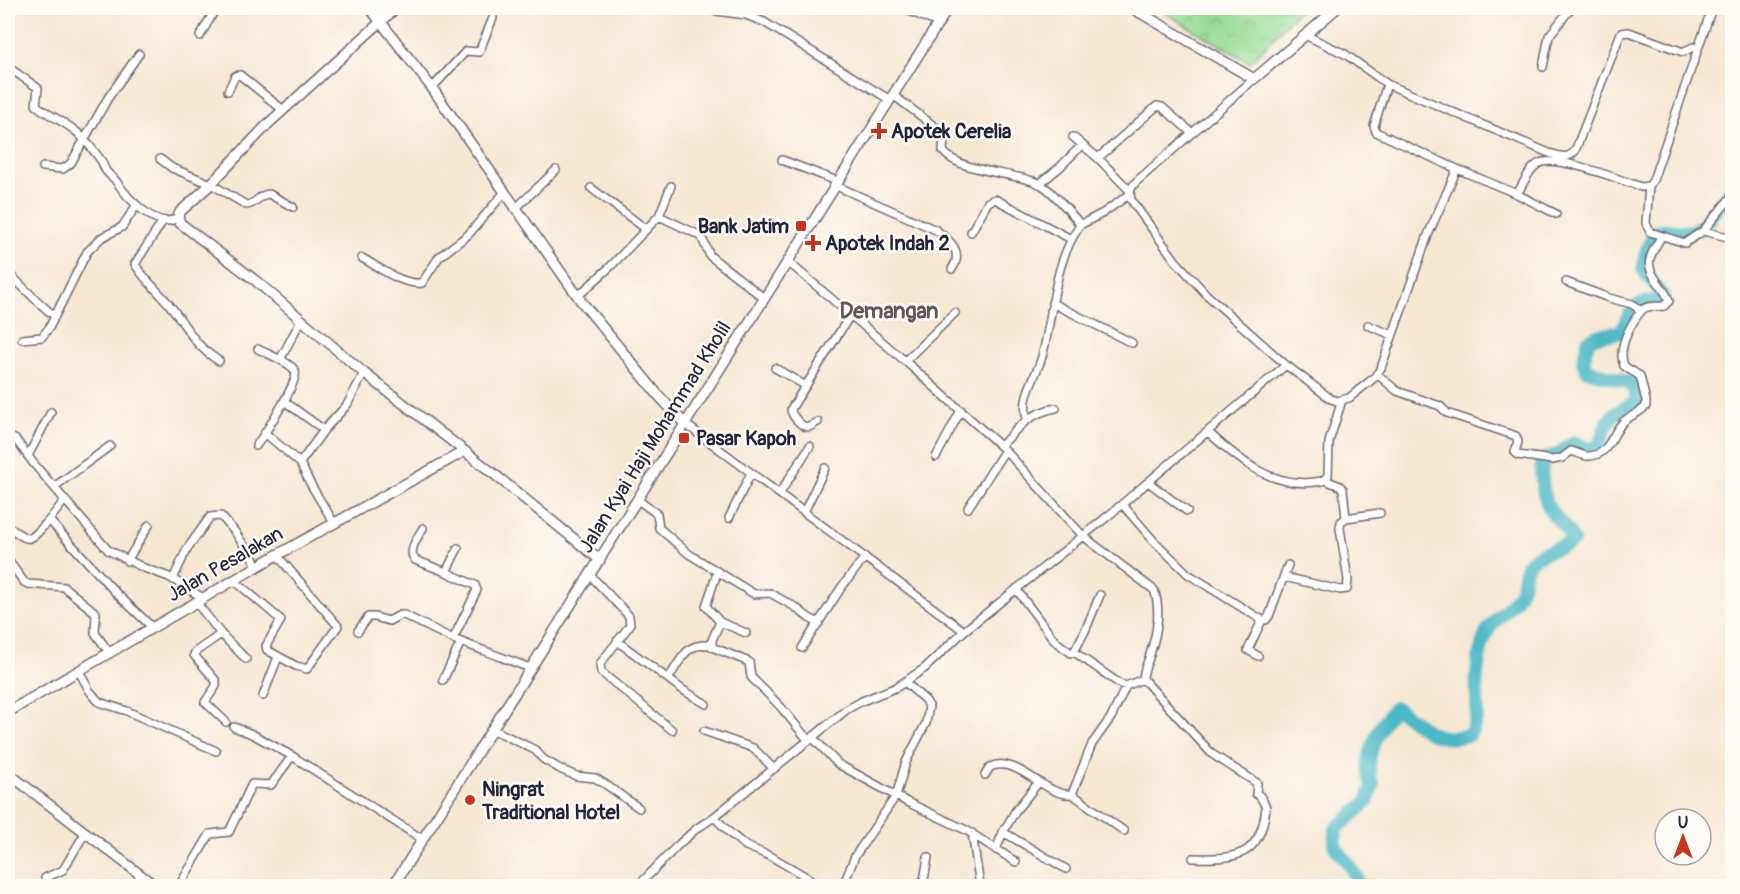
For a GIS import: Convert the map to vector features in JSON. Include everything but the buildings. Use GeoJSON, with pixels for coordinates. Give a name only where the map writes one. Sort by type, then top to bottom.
{"type":"FeatureCollection","features":[{"type":"Feature","properties":{"kind":"street"},"geometry":{"type":"LineString","coordinates":[[200,36],[216,8]]}},
{"type":"Feature","properties":{"kind":"street"},"geometry":{"type":"LineString","coordinates":[[370,8],[432,88],[578,296],[658,396],[684,423],[964,631]]}},
{"type":"Feature","properties":{"kind":"street"},"geometry":{"type":"LineString","coordinates":[[8,67],[38,88],[36,105],[65,123],[84,140],[103,162],[106,171],[114,178],[123,193],[136,206],[163,221],[173,221],[283,110],[396,8]]}},
{"type":"Feature","properties":{"kind":"street"},"geometry":{"type":"LineString","coordinates":[[695,8],[718,9],[747,15],[764,22],[892,98],[942,132],[943,151],[947,155],[975,168],[1040,184],[1080,225]]}},
{"type":"Feature","properties":{"kind":"street"},"geometry":{"type":"LineString","coordinates":[[902,8],[939,23]]}},
{"type":"Feature","properties":{"kind":"street","name":"Jalan Kyai Haji Mohammad Kholil"},"geometry":{"type":"LineString","coordinates":[[393,886],[948,8]]}},
{"type":"Feature","properties":{"kind":"street"},"geometry":{"type":"LineString","coordinates":[[1132,8],[1254,79]]}},
{"type":"Feature","properties":{"kind":"street"},"geometry":{"type":"LineString","coordinates":[[1027,419],[1024,403],[1043,353],[1065,251],[1080,225],[1103,213],[1130,192],[1137,181],[1191,133],[1338,8]]}},
{"type":"Feature","properties":{"kind":"street"},"geometry":{"type":"LineString","coordinates":[[1543,67],[1549,36],[1571,8]]}},
{"type":"Feature","properties":{"kind":"street"},"geometry":{"type":"LineString","coordinates":[[1712,8],[1649,186],[1646,223],[1648,230],[1657,236],[1685,243],[1703,231],[1732,196]]}},
{"type":"Feature","properties":{"kind":"street"},"geometry":{"type":"LineString","coordinates":[[432,88],[466,51],[479,52],[493,18]]}},
{"type":"Feature","properties":{"kind":"street"},"geometry":{"type":"LineString","coordinates":[[1305,34],[1345,54],[1387,84],[1549,153],[1566,157],[1575,151],[1621,33],[1629,32],[1683,52],[1694,47],[1698,48]]}},
{"type":"Feature","properties":{"kind":"street"},"geometry":{"type":"LineString","coordinates":[[43,166],[67,168],[108,98],[139,54]]}},
{"type":"Feature","properties":{"kind":"street"},"geometry":{"type":"LineString","coordinates":[[228,91],[236,76],[240,75],[283,110]]}},
{"type":"Feature","properties":{"kind":"street"},"geometry":{"type":"LineString","coordinates":[[1387,84],[1374,129],[1556,214]]}},
{"type":"Feature","properties":{"kind":"street"},"geometry":{"type":"LineString","coordinates":[[1098,158],[1157,106],[1162,107],[1191,133]]}},
{"type":"Feature","properties":{"kind":"street"},"geometry":{"type":"LineString","coordinates":[[1073,137],[1098,158],[1130,192],[1131,200],[1186,273],[1207,295],[1286,365],[1331,399],[1342,400],[1349,398],[1377,374],[1428,235],[1457,169]]}},
{"type":"Feature","properties":{"kind":"street"},"geometry":{"type":"LineString","coordinates":[[1040,184],[1082,145]]}},
{"type":"Feature","properties":{"kind":"street"},"geometry":{"type":"LineString","coordinates":[[160,159],[172,168],[211,184],[246,205],[251,205],[261,196],[269,194],[293,207]]}},
{"type":"Feature","properties":{"kind":"street"},"geometry":{"type":"LineString","coordinates":[[782,160],[936,230],[956,249],[956,263],[952,269]]}},
{"type":"Feature","properties":{"kind":"street"},"geometry":{"type":"LineString","coordinates":[[1516,194],[1533,168],[1539,163],[1552,160],[1641,187],[1649,186]]}},
{"type":"Feature","properties":{"kind":"street"},"geometry":{"type":"LineString","coordinates":[[515,209],[556,170]]}},
{"type":"Feature","properties":{"kind":"street"},"geometry":{"type":"LineString","coordinates":[[578,296],[612,266],[659,216],[671,186]]}},
{"type":"Feature","properties":{"kind":"street"},"geometry":{"type":"LineString","coordinates":[[591,188],[646,229]]}},
{"type":"Feature","properties":{"kind":"street"},"geometry":{"type":"LineString","coordinates":[[362,258],[403,280],[422,283],[439,257],[468,235],[504,193]]}},
{"type":"Feature","properties":{"kind":"street"},"geometry":{"type":"LineString","coordinates":[[971,232],[988,202],[995,199],[1071,239]]}},
{"type":"Feature","properties":{"kind":"street"},"geometry":{"type":"LineString","coordinates":[[22,339],[42,337],[87,252],[101,238],[122,227],[136,206]]}},
{"type":"Feature","properties":{"kind":"street"},"geometry":{"type":"LineString","coordinates":[[659,216],[701,236],[710,256],[764,298]]}},
{"type":"Feature","properties":{"kind":"street"},"geometry":{"type":"LineString","coordinates":[[178,218],[180,223],[256,281],[364,373],[494,474],[600,561]]}},
{"type":"Feature","properties":{"kind":"street"},"geometry":{"type":"LineString","coordinates":[[163,221],[135,264],[172,308],[185,329],[202,349],[219,361]]}},
{"type":"Feature","properties":{"kind":"street"},"geometry":{"type":"LineString","coordinates":[[1703,231],[1732,238]]}},
{"type":"Feature","properties":{"kind":"street"},"geometry":{"type":"LineString","coordinates":[[1377,374],[1397,391],[1440,406],[1447,413],[1516,436],[1518,442],[1515,452],[1518,455],[1547,459],[1562,458],[1571,451],[1586,456],[1604,452],[1624,421],[1646,406],[1640,376],[1624,366],[1622,360],[1625,339],[1640,310],[1650,306],[1664,306],[1669,301],[1650,266],[1657,236]]}},
{"type":"Feature","properties":{"kind":"street"},"geometry":{"type":"LineString","coordinates":[[787,261],[906,361],[1003,448],[1083,536],[1154,590],[1157,608],[1155,636],[1143,679]]}},
{"type":"Feature","properties":{"kind":"street"},"geometry":{"type":"LineString","coordinates":[[8,273],[37,303],[55,316]]}},
{"type":"Feature","properties":{"kind":"street"},"geometry":{"type":"LineString","coordinates":[[1566,282],[1632,304],[1640,310]]}},
{"type":"Feature","properties":{"kind":"street"},"geometry":{"type":"LineString","coordinates":[[1052,303],[1132,343]]}},
{"type":"Feature","properties":{"kind":"street"},"geometry":{"type":"LineString","coordinates":[[906,361],[955,313]]}},
{"type":"Feature","properties":{"kind":"street"},"geometry":{"type":"LineString","coordinates":[[818,422],[808,427],[790,412],[851,314]]}},
{"type":"Feature","properties":{"kind":"street"},"geometry":{"type":"LineString","coordinates":[[280,360],[302,320]]}},
{"type":"Feature","properties":{"kind":"street"},"geometry":{"type":"LineString","coordinates":[[1368,325],[1392,335]]}},
{"type":"Feature","properties":{"kind":"street"},"geometry":{"type":"LineString","coordinates":[[256,446],[284,401],[295,378],[295,373],[280,360],[258,350]]}},
{"type":"Feature","properties":{"kind":"street"},"geometry":{"type":"LineString","coordinates":[[638,886],[696,829],[855,705],[905,682],[925,668],[964,631],[1122,504],[1286,365]]}},
{"type":"Feature","properties":{"kind":"street"},"geometry":{"type":"LineString","coordinates":[[775,368],[806,386]]}},
{"type":"Feature","properties":{"kind":"street"},"geometry":{"type":"LineString","coordinates":[[300,463],[324,430],[347,405],[364,373]]}},
{"type":"Feature","properties":{"kind":"street"},"geometry":{"type":"LineString","coordinates":[[1325,480],[1328,476],[1329,442],[1342,400]]}},
{"type":"Feature","properties":{"kind":"street"},"geometry":{"type":"LineString","coordinates":[[284,401],[324,430]]}},
{"type":"Feature","properties":{"kind":"street"},"geometry":{"type":"LineString","coordinates":[[968,508],[1019,425],[1040,411],[1056,408]]}},
{"type":"Feature","properties":{"kind":"street"},"geometry":{"type":"LineString","coordinates":[[936,457],[961,410]]}},
{"type":"Feature","properties":{"kind":"street"},"geometry":{"type":"LineString","coordinates":[[28,456],[51,412]]}},
{"type":"Feature","properties":{"kind":"street"},"geometry":{"type":"LineString","coordinates":[[1208,432],[1236,458],[1284,482],[1311,483],[1325,480],[1340,486],[1343,489],[1346,519]]}},
{"type":"Feature","properties":{"kind":"street"},"geometry":{"type":"LineString","coordinates":[[265,433],[300,463],[334,523]]}},
{"type":"Feature","properties":{"kind":"street"},"geometry":{"type":"LineString","coordinates":[[8,436],[16,440],[108,550],[127,561],[173,579],[200,600],[221,634],[246,659]]}},
{"type":"Feature","properties":{"kind":"street"},"geometry":{"type":"LineString","coordinates":[[54,487],[110,446]]}},
{"type":"Feature","properties":{"kind":"street"},"geometry":{"type":"LineString","coordinates":[[780,493],[810,446]]}},
{"type":"Feature","properties":{"kind":"street","name":"Jalan Pesalakan"},"geometry":{"type":"LineString","coordinates":[[8,712],[277,555],[464,452]]}},
{"type":"Feature","properties":{"kind":"street"},"geometry":{"type":"LineString","coordinates":[[804,512],[825,468]]}},
{"type":"Feature","properties":{"kind":"street"},"geometry":{"type":"LineString","coordinates":[[729,518],[752,473]]}},
{"type":"Feature","properties":{"kind":"street"},"geometry":{"type":"LineString","coordinates":[[1148,482],[1187,511]]}},
{"type":"Feature","properties":{"kind":"street"},"geometry":{"type":"LineString","coordinates":[[8,526],[25,539],[30,539],[65,500]]}},
{"type":"Feature","properties":{"kind":"street"},"geometry":{"type":"LineString","coordinates":[[638,500],[657,514],[658,525],[678,546],[717,573],[754,594],[770,593],[819,622]]}},
{"type":"Feature","properties":{"kind":"street"},"geometry":{"type":"LineString","coordinates":[[1122,504],[1153,540],[1188,574],[1262,620]]}},
{"type":"Feature","properties":{"kind":"street"},"geometry":{"type":"LineString","coordinates":[[1284,577],[1340,590],[1347,589],[1341,522],[1380,513]]}},
{"type":"Feature","properties":{"kind":"street"},"geometry":{"type":"LineString","coordinates":[[173,579],[187,549],[210,517],[214,515],[221,516],[236,532],[258,566]]}},
{"type":"Feature","properties":{"kind":"street"},"geometry":{"type":"LineString","coordinates":[[49,520],[117,594],[152,627]]}},
{"type":"Feature","properties":{"kind":"street"},"geometry":{"type":"LineString","coordinates":[[127,561],[149,525]]}},
{"type":"Feature","properties":{"kind":"street"},"geometry":{"type":"LineString","coordinates":[[423,528],[411,552],[412,557],[475,585],[477,590],[442,680]]}},
{"type":"Feature","properties":{"kind":"street"},"geometry":{"type":"LineString","coordinates":[[446,572],[458,548]]}},
{"type":"Feature","properties":{"kind":"street"},"geometry":{"type":"LineString","coordinates":[[235,581],[280,617],[281,622],[266,648],[278,657],[306,670],[338,627],[277,555]]}},
{"type":"Feature","properties":{"kind":"street"},"geometry":{"type":"LineString","coordinates":[[802,648],[841,588],[865,557]]}},
{"type":"Feature","properties":{"kind":"street"},"geometry":{"type":"LineString","coordinates":[[8,560],[24,582],[64,587],[92,609],[97,617],[95,633],[109,652]]}},
{"type":"Feature","properties":{"kind":"street"},"geometry":{"type":"LineString","coordinates":[[1258,656],[1248,651],[1262,620],[1266,620],[1269,616],[1288,565]]}},
{"type":"Feature","properties":{"kind":"street"},"geometry":{"type":"LineString","coordinates":[[717,573],[705,606],[720,622],[746,633]]}},
{"type":"Feature","properties":{"kind":"street"},"geometry":{"type":"LineString","coordinates":[[590,575],[630,621],[630,625],[600,664],[601,672],[672,730]]}},
{"type":"Feature","properties":{"kind":"street"},"geometry":{"type":"LineString","coordinates":[[1016,589],[1055,640],[1068,652],[1074,652],[1120,684],[1126,686],[1143,679]]}},
{"type":"Feature","properties":{"kind":"street"},"geometry":{"type":"LineString","coordinates":[[1074,652],[1100,595]]}},
{"type":"Feature","properties":{"kind":"street"},"geometry":{"type":"LineString","coordinates":[[358,631],[368,617],[389,621],[402,615],[457,640],[530,668]]}},
{"type":"Feature","properties":{"kind":"street"},"geometry":{"type":"LineString","coordinates":[[711,645],[720,622]]}},
{"type":"Feature","properties":{"kind":"street"},"geometry":{"type":"LineString","coordinates":[[221,634],[194,655],[216,681],[216,686],[205,702],[226,722]]}},
{"type":"Feature","properties":{"kind":"street"},"geometry":{"type":"LineString","coordinates":[[617,641],[706,704]]}},
{"type":"Feature","properties":{"kind":"street"},"geometry":{"type":"LineString","coordinates":[[668,679],[689,649],[695,645],[711,645],[715,649],[749,662],[751,677],[811,740],[838,764],[896,796],[972,833],[1016,862]]}},
{"type":"Feature","properties":{"kind":"street"},"geometry":{"type":"LineString","coordinates":[[263,696],[278,657]]}},
{"type":"Feature","properties":{"kind":"street"},"geometry":{"type":"LineString","coordinates":[[79,671],[89,690],[99,702],[128,711],[216,751]]}},
{"type":"Feature","properties":{"kind":"street"},"geometry":{"type":"LineString","coordinates":[[1143,679],[1212,754],[1257,783],[1256,794],[1260,796],[1266,807],[1263,823],[1253,847],[1231,856],[1193,858]]}},
{"type":"Feature","properties":{"kind":"street"},"geometry":{"type":"LineString","coordinates":[[843,886],[855,856],[896,796],[906,762],[929,715],[929,706],[925,700],[905,682]]}},
{"type":"Feature","properties":{"kind":"street"},"geometry":{"type":"LineString","coordinates":[[1072,794],[1092,744],[1112,716],[1126,686]]}},
{"type":"Feature","properties":{"kind":"street"},"geometry":{"type":"LineString","coordinates":[[234,727],[292,756],[422,839]]}},
{"type":"Feature","properties":{"kind":"street"},"geometry":{"type":"LineString","coordinates":[[492,729],[535,750],[543,759],[560,769],[576,776],[595,778],[639,808]]}},
{"type":"Feature","properties":{"kind":"street"},"geometry":{"type":"LineString","coordinates":[[704,731],[753,748],[774,769]]}},
{"type":"Feature","properties":{"kind":"street"},"geometry":{"type":"LineString","coordinates":[[179,886],[206,837],[213,832],[229,832],[252,784],[271,785],[292,756]]}},
{"type":"Feature","properties":{"kind":"street"},"geometry":{"type":"LineString","coordinates":[[985,775],[990,767],[1002,765],[1019,771],[1065,795],[1072,794],[1124,831]]}},
{"type":"Feature","properties":{"kind":"street"},"geometry":{"type":"LineString","coordinates":[[8,773],[155,886]]}},
{"type":"Feature","properties":{"kind":"street"},"geometry":{"type":"LineString","coordinates":[[996,850],[1016,810],[1040,782]]}},
{"type":"Feature","properties":{"kind":"street"},"geometry":{"type":"LineString","coordinates":[[714,817],[747,846],[772,857],[822,886]]}},
{"type":"Feature","properties":{"kind":"street"},"geometry":{"type":"LineString","coordinates":[[1003,832],[1066,869]]}},
{"type":"Feature","properties":{"kind":"street"},"geometry":{"type":"LineString","coordinates":[[45,878],[63,870],[85,833]]}},
{"type":"Feature","properties":{"kind":"street"},"geometry":{"type":"LineString","coordinates":[[972,833],[980,886]]}},
{"type":"Feature","properties":{"kind":"street"},"geometry":{"type":"LineString","coordinates":[[923,886],[928,857]]}},
{"type":"Feature","properties":{"kind":"green space"},"geometry":{"type":"Polygon","coordinates":[[[1156,8],[1301,8],[1250,63],[1156,8]]]}},
{"type":"Feature","properties":{"kind":"waterway"},"geometry":{"type":"LineString","coordinates":[[1361,886],[1351,867],[1335,847],[1336,829],[1367,802],[1373,785],[1370,777],[1370,756],[1383,723],[1396,708],[1429,732],[1437,735],[1446,737],[1469,735],[1476,720],[1476,681],[1486,634],[1518,595],[1529,563],[1536,556],[1573,541],[1569,532],[1551,511],[1546,500],[1542,486],[1543,460],[1558,454],[1574,442],[1589,449],[1597,447],[1609,420],[1638,401],[1631,383],[1587,370],[1583,362],[1588,341],[1597,336],[1621,332],[1635,308],[1645,302],[1662,301],[1663,296],[1643,270],[1646,253],[1654,236],[1663,230],[1687,232],[1695,230],[1711,216],[1732,187]]}},
{"type":"Feature","properties":{"kind":"place","name":"Apotek Cerelia"},"geometry":{"type":"Point","coordinates":[879,131]}},
{"type":"Feature","properties":{"kind":"place","name":"Bank Jatim"},"geometry":{"type":"Point","coordinates":[801,226]}},
{"type":"Feature","properties":{"kind":"place","name":"Apotek Indah 2"},"geometry":{"type":"Point","coordinates":[813,243]}},
{"type":"Feature","properties":{"kind":"place","name":"Pasar Kapoh"},"geometry":{"type":"Point","coordinates":[684,438]}},
{"type":"Feature","properties":{"kind":"place","name":"Ningrat Traditional Hotel"},"geometry":{"type":"Point","coordinates":[470,800]}},
{"type":"Feature","properties":{"kind":"district","name":"Demangan"},"geometry":{"type":"Point","coordinates":[889,311]}}]}
